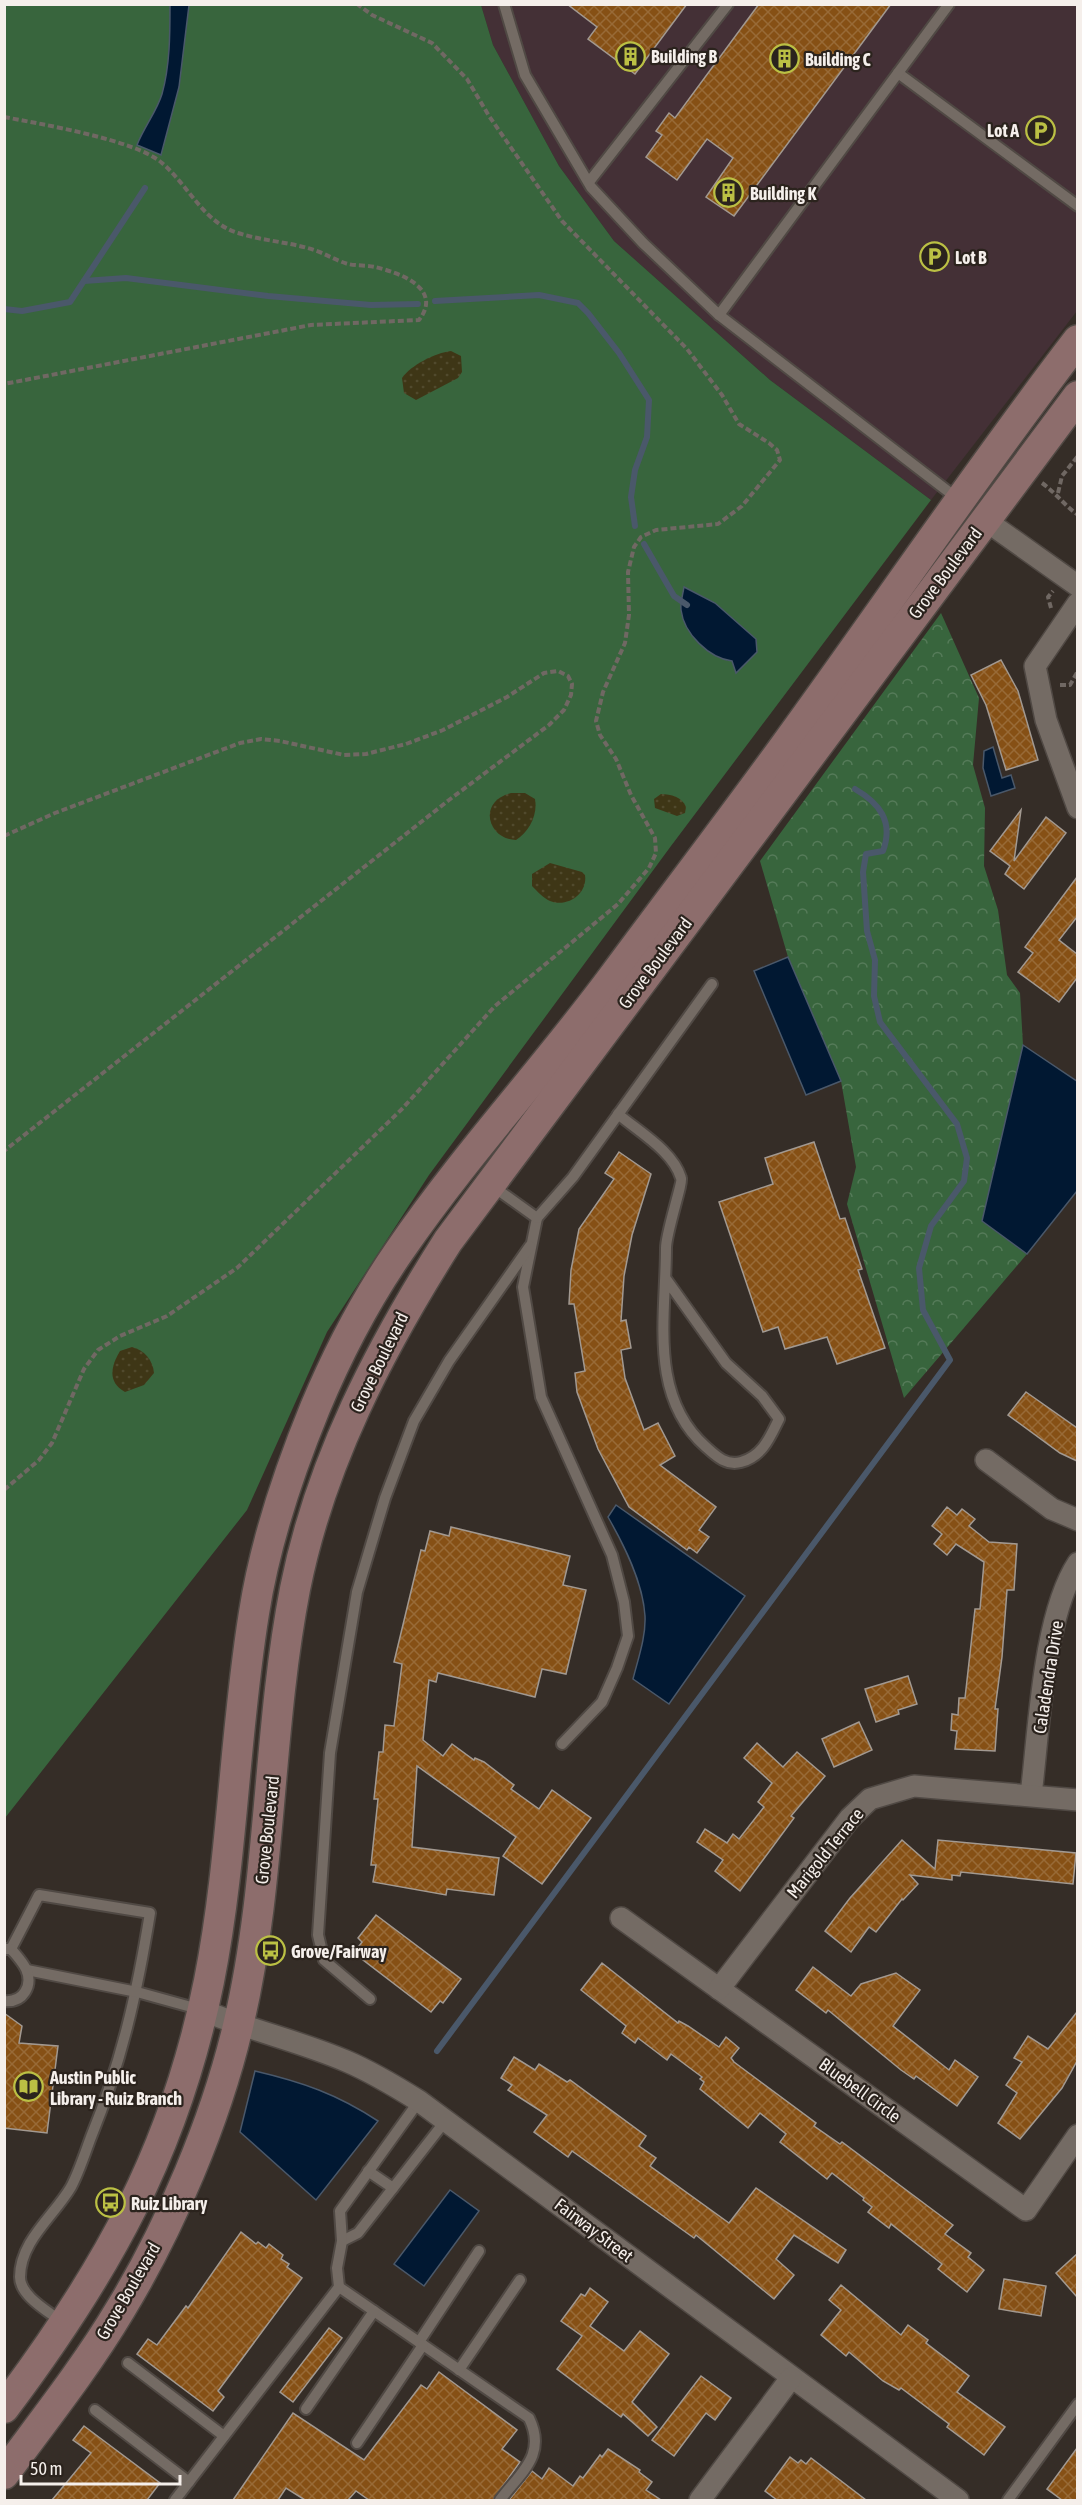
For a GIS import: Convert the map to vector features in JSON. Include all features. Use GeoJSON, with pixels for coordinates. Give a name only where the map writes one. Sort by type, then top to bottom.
{"type":"FeatureCollection","features":[{"type":"Feature","properties":{"kind":"street","name":"Grove Boulevard"},"geometry":{"type":"LineString","coordinates":[[4,2408],[100,2270],[150,2173],[181,2088],[202,2010],[222,1899],[254,1609],[277,1512],[316,1405],[351,1330],[399,1251],[598,998],[785,746],[958,499],[1077,340]]}},
{"type":"Feature","properties":{"kind":"street","name":"Grove Boulevard"},"geometry":{"type":"LineString","coordinates":[[4,2474],[88,2360],[120,2310],[155,2247],[199,2147],[238,2026],[262,1880],[286,1639],[296,1585],[316,1512],[370,1373],[405,1308],[490,1185],[1077,396]]}},
{"type":"Feature","properties":{"kind":"street"},"geometry":{"type":"LineString","coordinates":[[958,499],[1077,586]]}},
{"type":"Feature","properties":{"kind":"street"},"geometry":{"type":"LineString","coordinates":[[1077,603],[1035,666],[1046,720],[1077,808]]}},
{"type":"Feature","properties":{"kind":"street"},"geometry":{"type":"LineString","coordinates":[[465,1165],[490,1185]]}},
{"type":"Feature","properties":{"kind":"street"},"geometry":{"type":"LineString","coordinates":[[986,1460],[1052,1509],[1077,1520]]}},
{"type":"Feature","properties":{"kind":"street","name":"Caladendra Drive"},"geometry":{"type":"LineString","coordinates":[[1031,1796],[1051,1642],[1060,1601],[1077,1563]]}},
{"type":"Feature","properties":{"kind":"street","name":"Marigold Terrace"},"geometry":{"type":"LineString","coordinates":[[719,1989],[850,1818],[870,1799],[893,1790],[914,1786],[1077,1800]]}},
{"type":"Feature","properties":{"kind":"street","name":"Bluebell Circle"},"geometry":{"type":"LineString","coordinates":[[621,1918],[1026,2210],[1077,2135]]}},
{"type":"Feature","properties":{"kind":"street","name":"Fairway Street"},"geometry":{"type":"LineString","coordinates":[[202,2010],[238,2026],[345,2061],[379,2076],[419,2101],[790,2378],[958,2500]]}},
{"type":"Feature","properties":{"kind":"street"},"geometry":{"type":"LineString","coordinates":[[700,2500],[790,2378]]}},
{"type":"Feature","properties":{"kind":"lane"},"geometry":{"type":"LineString","coordinates":[[504,4],[525,75],[589,182],[643,243],[719,315],[958,499]]}},
{"type":"Feature","properties":{"kind":"lane"},"geometry":{"type":"LineString","coordinates":[[589,182],[728,4]]}},
{"type":"Feature","properties":{"kind":"lane"},"geometry":{"type":"LineString","coordinates":[[719,315],[949,4]]}},
{"type":"Feature","properties":{"kind":"lane"},"geometry":{"type":"LineString","coordinates":[[898,73],[1077,206]]}},
{"type":"Feature","properties":{"kind":"lane"},"geometry":{"type":"LineString","coordinates":[[562,1744],[602,1702],[628,1636],[624,1602],[612,1556],[541,1397],[523,1287],[530,1246],[537,1218],[573,1177],[712,984]]}},
{"type":"Feature","properties":{"kind":"lane"},"geometry":{"type":"LineString","coordinates":[[618,1114],[675,1161],[682,1181],[666,1235],[666,1279],[662,1319],[664,1361],[673,1398],[695,1437],[721,1461],[741,1462],[765,1448],[779,1419],[762,1396],[726,1363],[666,1279]]}},
{"type":"Feature","properties":{"kind":"lane"},"geometry":{"type":"LineString","coordinates":[[490,1185],[537,1218]]}},
{"type":"Feature","properties":{"kind":"lane"},"geometry":{"type":"LineString","coordinates":[[370,1999],[324,1960],[318,1935],[330,1753],[357,1592],[385,1498],[414,1421],[461,1342],[530,1246]]}},
{"type":"Feature","properties":{"kind":"lane"},"geometry":{"type":"LineString","coordinates":[[4,2001],[10,2002],[22,1996],[29,1986],[27,1970],[8,1949],[39,1895],[150,1913],[137,1992],[124,2047],[109,2092],[71,2187],[34,2237],[22,2262],[19,2279],[26,2294],[64,2324]]}},
{"type":"Feature","properties":{"kind":"lane"},"geometry":{"type":"LineString","coordinates":[[27,1970],[137,1992],[202,2010]]}},
{"type":"Feature","properties":{"kind":"lane"},"geometry":{"type":"LineString","coordinates":[[175,2500],[339,2287],[337,2268],[342,2241],[340,2211],[419,2101]]}},
{"type":"Feature","properties":{"kind":"lane"},"geometry":{"type":"LineString","coordinates":[[342,2241],[358,2233],[446,2120]]}},
{"type":"Feature","properties":{"kind":"lane"},"geometry":{"type":"LineString","coordinates":[[368,2171],[393,2188]]}},
{"type":"Feature","properties":{"kind":"lane"},"geometry":{"type":"LineString","coordinates":[[357,2443],[479,2251]]}},
{"type":"Feature","properties":{"kind":"lane"},"geometry":{"type":"LineString","coordinates":[[459,2370],[520,2280]]}},
{"type":"Feature","properties":{"kind":"lane"},"geometry":{"type":"LineString","coordinates":[[339,2287],[529,2418],[536,2433],[537,2443],[532,2458],[500,2500]]}},
{"type":"Feature","properties":{"kind":"lane"},"geometry":{"type":"LineString","coordinates":[[306,2409],[374,2311]]}},
{"type":"Feature","properties":{"kind":"lane"},"geometry":{"type":"LineString","coordinates":[[128,2364],[224,2436]]}},
{"type":"Feature","properties":{"kind":"lane"},"geometry":{"type":"LineString","coordinates":[[1008,2500],[1077,2404]]}},
{"type":"Feature","properties":{"kind":"lane"},"geometry":{"type":"LineString","coordinates":[[95,2410],[189,2482]]}},
{"type":"Feature","properties":{"kind":"path"},"geometry":{"type":"LineString","coordinates":[[4,1490],[39,1460],[52,1443],[84,1369],[98,1350],[120,1336],[167,1316],[237,1268],[402,1108],[495,1006],[618,904],[648,868],[656,854],[655,838],[631,795],[616,759],[600,735],[596,721],[598,707],[625,643],[629,615],[628,572],[634,547],[641,537],[656,530],[718,524],[742,506],[780,460],[777,450],[739,424],[723,395],[687,349],[562,221],[459,70],[432,43],[357,4]]}},
{"type":"Feature","properties":{"kind":"path"},"geometry":{"type":"LineString","coordinates":[[4,117],[54,127],[136,149],[161,161],[214,220],[232,231],[316,250],[347,264],[376,267],[417,283],[425,297],[425,312],[418,320],[310,326],[4,384]]}},
{"type":"Feature","properties":{"kind":"path"},"geometry":{"type":"LineString","coordinates":[[1077,456],[1062,476],[1058,494],[1060,500],[1077,515]]}},
{"type":"Feature","properties":{"kind":"path"},"geometry":{"type":"LineString","coordinates":[[1037,480],[1058,494]]}},
{"type":"Feature","properties":{"kind":"path"},"geometry":{"type":"LineString","coordinates":[[4,836],[55,813],[240,743],[261,739],[344,755],[366,754],[406,744],[443,730],[507,697],[544,673],[558,671],[568,676],[572,684],[564,710],[549,725],[448,800],[4,1151]]}},
{"type":"Feature","properties":{"kind":"path"},"geometry":{"type":"LineString","coordinates":[[1059,679],[1059,684],[1065,687],[1074,681],[1077,671]]}},
{"type":"Feature","properties":{"kind":"shaded area"},"geometry":{"type":"Polygon","coordinates":[[[481,5],[1077,5],[1077,311],[931,500],[770,380],[614,241],[559,166],[493,45],[481,5]]]}},
{"type":"Feature","properties":{"kind":"green space"},"geometry":{"type":"Polygon","coordinates":[[[5,5],[481,5],[493,45],[559,166],[614,241],[770,380],[931,500],[671,846],[429,1175],[327,1332],[247,1510],[5,1818],[5,5]]]}},
{"type":"Feature","properties":{"kind":"green space"},"geometry":{"type":"Polygon","coordinates":[[[941,613],[979,698],[973,765],[985,808],[984,866],[998,910],[1007,975],[1020,993],[1023,1045],[982,1221],[1027,1254],[904,1398],[847,1204],[856,1167],[841,1081],[788,957],[760,861],[941,613]]]}},
{"type":"Feature","properties":{"kind":"sand"},"geometry":{"type":"Polygon","coordinates":[[[451,351],[461,356],[462,372],[458,378],[416,400],[404,393],[402,378],[406,373],[424,360],[451,351]]]}},
{"type":"Feature","properties":{"kind":"sand"},"geometry":{"type":"Polygon","coordinates":[[[511,793],[525,793],[535,799],[536,805],[532,822],[516,840],[499,834],[493,828],[490,820],[493,804],[511,793]]]}},
{"type":"Feature","properties":{"kind":"sand"},"geometry":{"type":"Polygon","coordinates":[[[661,794],[679,798],[686,807],[685,813],[677,816],[655,808],[654,799],[661,794]]]}},
{"type":"Feature","properties":{"kind":"sand"},"geometry":{"type":"Polygon","coordinates":[[[550,863],[582,872],[585,875],[583,888],[575,898],[557,903],[550,901],[532,886],[532,874],[550,863]]]}},
{"type":"Feature","properties":{"kind":"sand"},"geometry":{"type":"Polygon","coordinates":[[[132,1347],[147,1356],[154,1373],[144,1385],[125,1392],[115,1383],[112,1373],[114,1362],[120,1351],[132,1347]]]}},
{"type":"Feature","properties":{"kind":"water"},"geometry":{"type":"Polygon","coordinates":[[[170,5],[189,5],[179,87],[161,155],[137,145],[157,107],[165,83],[169,49],[170,5]]]}},
{"type":"Feature","properties":{"kind":"water"},"geometry":{"type":"Polygon","coordinates":[[[684,587],[715,603],[756,639],[757,652],[736,673],[732,661],[707,650],[687,628],[681,610],[684,587]]]}},
{"type":"Feature","properties":{"kind":"water"},"geometry":{"type":"Polygon","coordinates":[[[993,747],[1002,778],[1011,775],[1015,788],[991,796],[983,768],[984,751],[993,747]]]}},
{"type":"Feature","properties":{"kind":"water"},"geometry":{"type":"Polygon","coordinates":[[[788,957],[841,1081],[806,1095],[754,971],[788,957]]]}},
{"type":"Feature","properties":{"kind":"water"},"geometry":{"type":"Polygon","coordinates":[[[1023,1045],[1078,1082],[1077,1191],[1027,1254],[982,1221],[1023,1045]]]}},
{"type":"Feature","properties":{"kind":"water"},"geometry":{"type":"Polygon","coordinates":[[[616,1505],[745,1596],[669,1704],[633,1679],[643,1640],[645,1616],[637,1577],[608,1517],[616,1505]]]}},
{"type":"Feature","properties":{"kind":"water"},"geometry":{"type":"Polygon","coordinates":[[[255,2071],[319,2090],[348,2103],[378,2121],[316,2200],[240,2132],[255,2071]]]}},
{"type":"Feature","properties":{"kind":"water"},"geometry":{"type":"Polygon","coordinates":[[[450,2190],[479,2211],[424,2286],[394,2264],[450,2190]]]}},
{"type":"Feature","properties":{"kind":"building","name":"Building B"},"geometry":{"type":"Polygon","coordinates":[[[567,4],[687,4],[635,74],[588,39],[597,27],[567,4]]]}},
{"type":"Feature","properties":{"kind":"building","name":"Building C"},"geometry":{"type":"Polygon","coordinates":[[[759,4],[891,4],[734,216],[706,197],[733,158],[707,139],[677,180],[646,157],[662,135],[656,131],[669,113],[675,118],[759,4]]]}},
{"type":"Feature","properties":{"kind":"building"},"geometry":{"type":"Polygon","coordinates":[[[1001,660],[1018,691],[1038,760],[1006,770],[986,705],[971,675],[1001,660]]]}},
{"type":"Feature","properties":{"kind":"building"},"geometry":{"type":"Polygon","coordinates":[[[1021,810],[1014,861],[1046,817],[1066,833],[1024,889],[1005,874],[1010,866],[990,851],[1021,810]]]}},
{"type":"Feature","properties":{"kind":"building"},"geometry":{"type":"Polygon","coordinates":[[[1077,877],[1077,917],[1059,940],[1077,954],[1077,978],[1059,1002],[1018,972],[1033,953],[1025,947],[1077,877]]]}},
{"type":"Feature","properties":{"kind":"building"},"geometry":{"type":"Polygon","coordinates":[[[814,1142],[840,1219],[845,1218],[862,1269],[858,1270],[885,1348],[837,1364],[827,1337],[785,1349],[778,1327],[763,1332],[719,1202],[773,1184],[765,1158],[814,1142]]]}},
{"type":"Feature","properties":{"kind":"building"},"geometry":{"type":"Polygon","coordinates":[[[619,1152],[651,1174],[632,1235],[624,1276],[621,1321],[626,1320],[631,1348],[621,1350],[625,1378],[644,1430],[658,1423],[675,1456],[660,1465],[716,1507],[699,1530],[709,1537],[697,1553],[689,1547],[687,1550],[629,1507],[598,1449],[577,1392],[575,1373],[585,1371],[574,1304],[569,1304],[571,1270],[579,1229],[614,1179],[605,1173],[619,1152]]]}},
{"type":"Feature","properties":{"kind":"building"},"geometry":{"type":"Polygon","coordinates":[[[1026,1392],[1077,1428],[1077,1461],[1060,1453],[1008,1415],[1026,1392]]]}},
{"type":"Feature","properties":{"kind":"building"},"geometry":{"type":"Polygon","coordinates":[[[947,1507],[957,1515],[962,1509],[975,1519],[969,1526],[989,1542],[1017,1544],[1014,1590],[1007,1590],[995,1709],[998,1709],[995,1751],[955,1749],[957,1731],[951,1730],[952,1714],[958,1715],[959,1698],[965,1698],[975,1609],[980,1609],[984,1562],[956,1544],[947,1555],[934,1544],[942,1534],[932,1526],[947,1507]]]}},
{"type":"Feature","properties":{"kind":"building"},"geometry":{"type":"Polygon","coordinates":[[[451,1527],[570,1556],[563,1585],[586,1590],[566,1674],[542,1669],[535,1697],[438,1673],[436,1682],[429,1680],[423,1740],[443,1756],[452,1744],[474,1760],[475,1758],[484,1762],[514,1785],[511,1789],[539,1809],[552,1790],[591,1818],[542,1884],[503,1856],[516,1837],[417,1766],[412,1847],[499,1858],[494,1895],[447,1889],[446,1895],[373,1882],[376,1865],[371,1865],[378,1799],[374,1799],[379,1752],[383,1752],[385,1725],[394,1726],[402,1664],[394,1662],[421,1550],[425,1551],[430,1531],[449,1536],[451,1527]]]}},
{"type":"Feature","properties":{"kind":"building"},"geometry":{"type":"Polygon","coordinates":[[[908,1676],[917,1704],[898,1710],[899,1714],[876,1722],[865,1689],[908,1676]]]}},
{"type":"Feature","properties":{"kind":"building"},"geometry":{"type":"Polygon","coordinates":[[[859,1722],[872,1750],[834,1767],[822,1739],[859,1722]]]}},
{"type":"Feature","properties":{"kind":"building"},"geometry":{"type":"Polygon","coordinates":[[[757,1743],[783,1767],[797,1752],[825,1776],[791,1816],[794,1818],[740,1891],[715,1871],[723,1860],[697,1842],[705,1829],[727,1843],[733,1834],[739,1839],[764,1807],[758,1802],[772,1783],[744,1758],[757,1743]]]}},
{"type":"Feature","properties":{"kind":"building"},"geometry":{"type":"Polygon","coordinates":[[[902,1840],[935,1869],[938,1840],[1076,1853],[1073,1884],[961,1872],[960,1876],[952,1875],[952,1880],[910,1875],[918,1884],[902,1899],[876,1932],[869,1927],[851,1952],[825,1931],[850,1898],[902,1840]]]}},
{"type":"Feature","properties":{"kind":"building"},"geometry":{"type":"Polygon","coordinates":[[[376,1915],[461,1979],[443,2003],[440,2001],[431,2012],[354,1953],[362,1942],[358,1938],[376,1915]]]}},
{"type":"Feature","properties":{"kind":"building"},"geometry":{"type":"Polygon","coordinates":[[[602,1963],[678,2023],[679,2021],[688,2026],[719,2047],[726,2037],[739,2048],[731,2058],[734,2062],[816,2123],[814,2126],[840,2144],[842,2142],[953,2225],[945,2234],[971,2253],[968,2257],[984,2270],[967,2292],[938,2269],[942,2264],[891,2224],[889,2228],[868,2212],[872,2207],[863,2200],[864,2198],[832,2173],[827,2179],[780,2142],[786,2134],[760,2113],[748,2128],[700,2089],[704,2082],[700,2079],[702,2077],[671,2054],[667,2060],[638,2038],[635,2043],[622,2033],[626,2026],[581,1990],[602,1963]]]}},
{"type":"Feature","properties":{"kind":"building"},"geometry":{"type":"Polygon","coordinates":[[[813,1967],[851,1996],[861,1984],[896,1973],[920,1990],[893,2026],[949,2070],[955,2060],[978,2077],[957,2106],[916,2076],[914,2079],[901,2070],[828,2010],[826,2013],[796,1990],[813,1967]]]}},
{"type":"Feature","properties":{"kind":"building"},"geometry":{"type":"Polygon","coordinates":[[[1077,2012],[1077,2061],[1062,2088],[1020,2139],[998,2123],[1017,2093],[1006,2085],[1022,2062],[1014,2058],[1028,2036],[1048,2049],[1077,2012]]]}},
{"type":"Feature","properties":{"kind":"building","name":"Austin Public Library - Ruiz Branch"},"geometry":{"type":"Polygon","coordinates":[[[4,2013],[22,2026],[19,2043],[58,2046],[47,2133],[4,2128],[4,2013]]]}},
{"type":"Feature","properties":{"kind":"building"},"geometry":{"type":"Polygon","coordinates":[[[514,2057],[535,2070],[539,2064],[567,2082],[570,2080],[646,2136],[639,2146],[656,2158],[650,2166],[729,2223],[756,2188],[846,2250],[838,2263],[794,2235],[776,2259],[794,2275],[774,2299],[696,2235],[694,2238],[572,2151],[568,2157],[534,2132],[547,2115],[508,2090],[512,2085],[501,2078],[514,2057]]]}},
{"type":"Feature","properties":{"kind":"building"},"geometry":{"type":"Polygon","coordinates":[[[241,2232],[256,2244],[258,2242],[266,2248],[269,2244],[283,2255],[281,2259],[289,2264],[287,2267],[302,2278],[218,2391],[224,2397],[213,2411],[137,2354],[148,2339],[157,2345],[186,2306],[188,2308],[241,2232]]]}},
{"type":"Feature","properties":{"kind":"building"},"geometry":{"type":"Polygon","coordinates":[[[1077,2254],[1077,2297],[1056,2273],[1077,2254]]]}},
{"type":"Feature","properties":{"kind":"building"},"geometry":{"type":"Polygon","coordinates":[[[1004,2279],[1046,2286],[1041,2316],[999,2309],[1004,2279]]]}},
{"type":"Feature","properties":{"kind":"building"},"geometry":{"type":"Polygon","coordinates":[[[841,2285],[901,2335],[908,2325],[928,2340],[926,2343],[969,2376],[957,2392],[1005,2427],[984,2455],[947,2427],[949,2424],[901,2388],[899,2390],[883,2381],[849,2352],[846,2356],[821,2335],[841,2310],[829,2300],[841,2285]]]}},
{"type":"Feature","properties":{"kind":"building"},"geometry":{"type":"Polygon","coordinates":[[[590,2288],[608,2302],[590,2326],[624,2351],[640,2331],[669,2354],[632,2402],[657,2427],[648,2436],[623,2414],[621,2417],[557,2369],[582,2336],[561,2321],[581,2294],[585,2296],[590,2288]]]}},
{"type":"Feature","properties":{"kind":"building"},"geometry":{"type":"Polygon","coordinates":[[[329,2328],[342,2338],[293,2402],[280,2392],[329,2328]]]}},
{"type":"Feature","properties":{"kind":"building"},"geometry":{"type":"Polygon","coordinates":[[[439,2372],[517,2430],[502,2449],[520,2462],[493,2500],[369,2500],[356,2491],[348,2500],[305,2500],[286,2488],[278,2500],[233,2500],[293,2413],[364,2460],[421,2385],[427,2389],[439,2372]]]}},
{"type":"Feature","properties":{"kind":"building"},"geometry":{"type":"Polygon","coordinates":[[[701,2376],[731,2398],[715,2420],[706,2413],[674,2456],[652,2440],[701,2376]]]}},
{"type":"Feature","properties":{"kind":"building"},"geometry":{"type":"Polygon","coordinates":[[[84,2426],[160,2483],[147,2500],[52,2500],[91,2453],[73,2440],[84,2426]]]}},
{"type":"Feature","properties":{"kind":"building"},"geometry":{"type":"Polygon","coordinates":[[[1077,2448],[1077,2500],[1062,2500],[1047,2489],[1077,2448]]]}},
{"type":"Feature","properties":{"kind":"building"},"geometry":{"type":"Polygon","coordinates":[[[608,2449],[640,2470],[639,2472],[652,2482],[646,2490],[661,2500],[509,2500],[532,2471],[542,2479],[549,2468],[573,2486],[608,2449]]]}},
{"type":"Feature","properties":{"kind":"building"},"geometry":{"type":"Polygon","coordinates":[[[790,2457],[798,2463],[801,2460],[806,2464],[811,2458],[866,2500],[777,2500],[765,2491],[790,2457]]]}},
{"type":"Feature","properties":{"kind":"waterway"},"geometry":{"type":"LineString","coordinates":[[4,309],[22,311],[70,302],[145,188]]}},
{"type":"Feature","properties":{"kind":"waterway"},"geometry":{"type":"LineString","coordinates":[[84,281],[126,278],[268,296],[371,305],[418,304]]}},
{"type":"Feature","properties":{"kind":"waterway"},"geometry":{"type":"LineString","coordinates":[[435,301],[539,295],[578,303],[588,313],[619,353],[649,400],[647,437],[635,470],[631,497],[635,526]]}},
{"type":"Feature","properties":{"kind":"waterway"},"geometry":{"type":"LineString","coordinates":[[644,544],[674,596],[687,605]]}},
{"type":"Feature","properties":{"kind":"waterway"},"geometry":{"type":"LineString","coordinates":[[437,2051],[950,1360],[923,1310],[919,1268],[931,1226],[964,1181],[967,1158],[957,1124],[880,1022],[874,996],[875,960],[867,931],[863,872],[866,854],[883,851],[887,831],[882,814],[877,807],[864,794],[855,789]]}},
{"type":"Feature","properties":{"kind":"place","name":"Building B"},"geometry":{"type":"Point","coordinates":[630,56]}},
{"type":"Feature","properties":{"kind":"place","name":"Building C"},"geometry":{"type":"Point","coordinates":[784,59]}},
{"type":"Feature","properties":{"kind":"place","name":"Lot A"},"geometry":{"type":"Point","coordinates":[1040,130]}},
{"type":"Feature","properties":{"kind":"place","name":"Building K"},"geometry":{"type":"Point","coordinates":[729,193]}},
{"type":"Feature","properties":{"kind":"place","name":"Lot B"},"geometry":{"type":"Point","coordinates":[934,257]}},
{"type":"Feature","properties":{"kind":"place","name":"Grove/Fairway"},"geometry":{"type":"Point","coordinates":[270,1951]}},
{"type":"Feature","properties":{"kind":"place","name":"Austin Public Library - Ruiz Branch"},"geometry":{"type":"Point","coordinates":[29,2087]}},
{"type":"Feature","properties":{"kind":"place","name":"Ruiz Library"},"geometry":{"type":"Point","coordinates":[110,2203]}}]}
